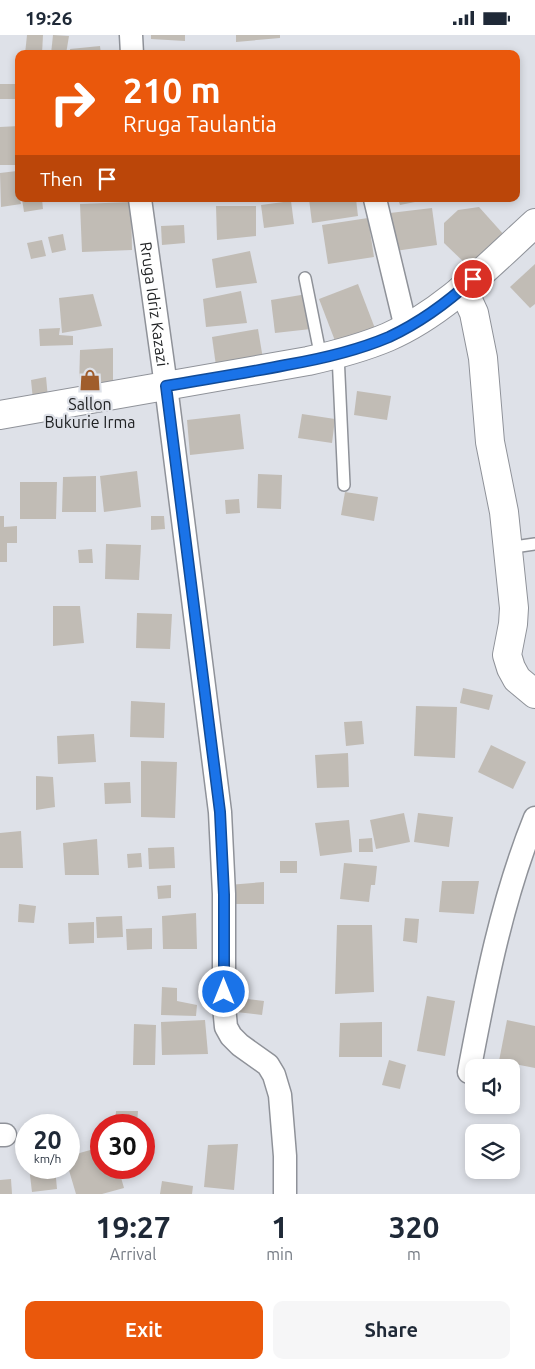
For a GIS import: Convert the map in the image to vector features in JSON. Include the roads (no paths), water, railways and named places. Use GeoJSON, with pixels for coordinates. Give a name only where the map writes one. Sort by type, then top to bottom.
{"type":"FeatureCollection","features":[{"type":"Feature","properties":{"kind":"street"},"geometry":{"type":"LineString","coordinates":[[131,35],[132,50]]}},
{"type":"Feature","properties":{"kind":"street","name":"Rruga Idriz Kazazi"},"geometry":{"type":"LineString","coordinates":[[140,202],[166,386],[220,812],[224,895],[224,1006],[226,1027],[230,1037],[268,1065],[274,1075],[280,1095],[285,1194]]}},
{"type":"Feature","properties":{"kind":"street"},"geometry":{"type":"LineString","coordinates":[[376,202],[406,328]]}},
{"type":"Feature","properties":{"kind":"street"},"geometry":{"type":"LineString","coordinates":[[0,415],[272,368],[330,356],[382,339],[406,328],[435,310],[461,290],[535,223]]}},
{"type":"Feature","properties":{"kind":"street"},"geometry":{"type":"LineString","coordinates":[[461,290],[474,313],[483,358],[490,442],[504,512],[514,608],[507,655],[517,679],[535,694]]}},
{"type":"Feature","properties":{"kind":"street"},"geometry":{"type":"LineString","coordinates":[[472,1059],[482,1002],[501,923],[522,850],[535,818]]}},
{"type":"Feature","properties":{"kind":"lane"},"geometry":{"type":"LineString","coordinates":[[304,278],[330,356],[344,485]]}},
{"type":"Feature","properties":{"kind":"lane"},"geometry":{"type":"LineString","coordinates":[[507,548],[535,544]]}},
{"type":"Feature","properties":{"kind":"place","name":"Sallon Bukurie Irma"},"geometry":{"type":"Point","coordinates":[90,380]}}]}
